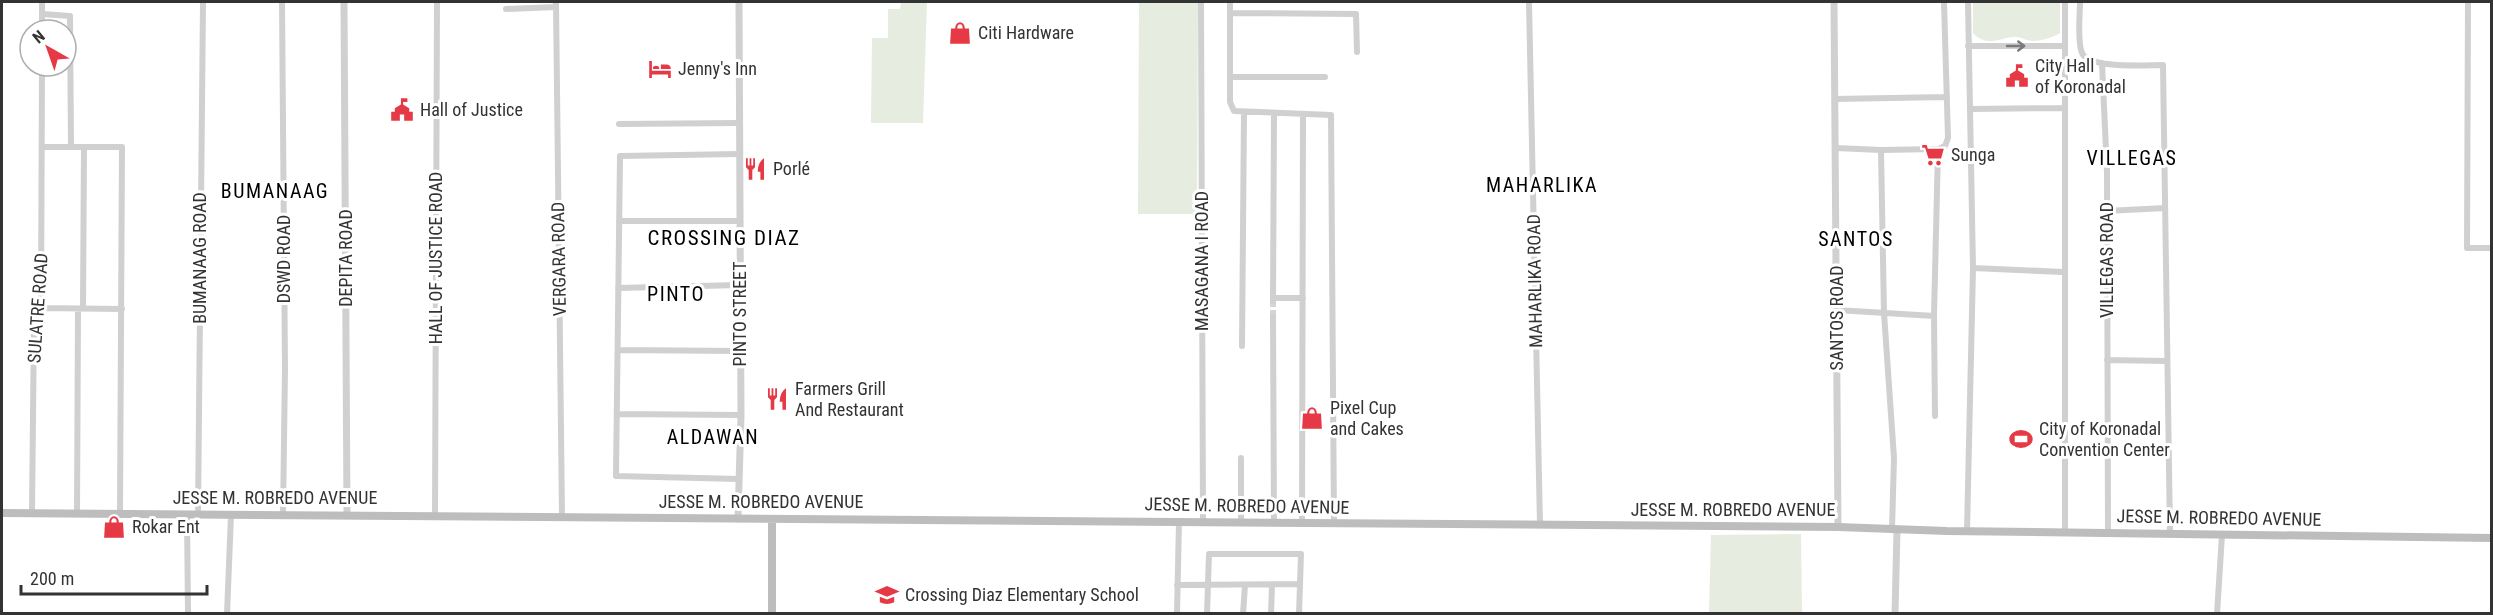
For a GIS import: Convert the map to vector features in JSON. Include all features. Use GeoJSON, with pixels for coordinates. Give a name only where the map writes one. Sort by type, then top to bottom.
{"type":"FeatureCollection","features":[{"type":"Feature","properties":{"kind":"main road","name":"JESSE M. ROBREDO AVENUE"},"geometry":{"type":"LineString","coordinates":[[2,513],[1203,521],[2492,538]]}},
{"type":"Feature","properties":{"kind":"main road"},"geometry":{"type":"LineString","coordinates":[[772,519],[772,614]]}},
{"type":"Feature","properties":{"kind":"street"},"geometry":{"type":"LineString","coordinates":[[42,2],[42,18]]}},
{"type":"Feature","properties":{"kind":"street","name":"BUMANAAG ROAD"},"geometry":{"type":"LineString","coordinates":[[198,514],[203,2]]}},
{"type":"Feature","properties":{"kind":"street","name":"DSWD ROAD"},"geometry":{"type":"LineString","coordinates":[[282,2],[285,322],[283,516]]}},
{"type":"Feature","properties":{"kind":"street","name":"DEPITA ROAD"},"geometry":{"type":"LineString","coordinates":[[344,2],[347,514]]}},
{"type":"Feature","properties":{"kind":"street","name":"HALL OF JUSTICE ROAD"},"geometry":{"type":"LineString","coordinates":[[435,515],[436,2]]}},
{"type":"Feature","properties":{"kind":"street","name":"PINTO STREET"},"geometry":{"type":"LineString","coordinates":[[738,519],[741,415],[739,2]]}},
{"type":"Feature","properties":{"kind":"street","name":"MASAGANA I ROAD"},"geometry":{"type":"LineString","coordinates":[[1201,2],[1203,521]]}},
{"type":"Feature","properties":{"kind":"street"},"geometry":{"type":"LineString","coordinates":[[1230,2],[1230,77],[1234,111],[1331,115],[1334,523]]}},
{"type":"Feature","properties":{"kind":"street","name":"MAHARLIKA ROAD"},"geometry":{"type":"LineString","coordinates":[[1529,2],[1540,525]]}},
{"type":"Feature","properties":{"kind":"street","name":"SANTOS ROAD"},"geometry":{"type":"LineString","coordinates":[[1834,2],[1838,528]]}},
{"type":"Feature","properties":{"kind":"street"},"geometry":{"type":"LineString","coordinates":[[1836,148],[1938,149],[1945,146],[1948,141],[1944,2]]}},
{"type":"Feature","properties":{"kind":"street"},"geometry":{"type":"LineString","coordinates":[[1967,531],[1972,268],[1968,2]]}},
{"type":"Feature","properties":{"kind":"street"},"geometry":{"type":"LineString","coordinates":[[2065,2],[2063,108],[2065,533]]}},
{"type":"Feature","properties":{"kind":"street"},"geometry":{"type":"LineString","coordinates":[[2080,2],[2081,52],[2089,60],[2102,63],[2163,65],[2170,534]]}},
{"type":"Feature","properties":{"kind":"street"},"geometry":{"type":"LineString","coordinates":[[2468,2],[2467,248],[2492,248]]}},
{"type":"Feature","properties":{"kind":"street"},"geometry":{"type":"LineString","coordinates":[[506,9],[556,4]]}},
{"type":"Feature","properties":{"kind":"street","name":"VERGARA ROAD"},"geometry":{"type":"LineString","coordinates":[[556,4],[562,517]]}},
{"type":"Feature","properties":{"kind":"street"},"geometry":{"type":"LineString","coordinates":[[1230,13],[1356,14],[1358,52]]}},
{"type":"Feature","properties":{"kind":"street"},"geometry":{"type":"LineString","coordinates":[[42,14],[70,16],[71,147]]}},
{"type":"Feature","properties":{"kind":"street"},"geometry":{"type":"LineString","coordinates":[[1968,46],[2064,46]]}},
{"type":"Feature","properties":{"kind":"street","name":"VILLEGAS ROAD"},"geometry":{"type":"LineString","coordinates":[[2102,63],[2106,211],[2108,533]]}},
{"type":"Feature","properties":{"kind":"street"},"geometry":{"type":"LineString","coordinates":[[1230,77],[1325,77]]}},
{"type":"Feature","properties":{"kind":"street","name":"SULATRE ROAD"},"geometry":{"type":"LineString","coordinates":[[32,513],[34,321],[41,309],[42,78]]}},
{"type":"Feature","properties":{"kind":"street"},"geometry":{"type":"LineString","coordinates":[[1835,99],[1947,97]]}},
{"type":"Feature","properties":{"kind":"street"},"geometry":{"type":"LineString","coordinates":[[1970,109],[2063,108]]}},
{"type":"Feature","properties":{"kind":"street"},"geometry":{"type":"LineString","coordinates":[[1242,346],[1244,113]]}},
{"type":"Feature","properties":{"kind":"street"},"geometry":{"type":"LineString","coordinates":[[1274,114],[1273,299],[1303,298]]}},
{"type":"Feature","properties":{"kind":"street"},"geometry":{"type":"LineString","coordinates":[[1302,523],[1303,115]]}},
{"type":"Feature","properties":{"kind":"street"},"geometry":{"type":"LineString","coordinates":[[619,124],[738,123]]}},
{"type":"Feature","properties":{"kind":"street"},"geometry":{"type":"LineString","coordinates":[[42,147],[122,147],[120,514]]}},
{"type":"Feature","properties":{"kind":"street"},"geometry":{"type":"LineString","coordinates":[[77,514],[84,147]]}},
{"type":"Feature","properties":{"kind":"street"},"geometry":{"type":"LineString","coordinates":[[1935,416],[1934,316],[1938,149]]}},
{"type":"Feature","properties":{"kind":"street"},"geometry":{"type":"LineString","coordinates":[[1881,150],[1884,313],[1894,458],[1895,614]]}},
{"type":"Feature","properties":{"kind":"street"},"geometry":{"type":"LineString","coordinates":[[739,154],[620,156],[616,476],[739,479]]}},
{"type":"Feature","properties":{"kind":"street"},"geometry":{"type":"LineString","coordinates":[[2106,211],[2165,208]]}},
{"type":"Feature","properties":{"kind":"street"},"geometry":{"type":"LineString","coordinates":[[619,221],[740,221]]}},
{"type":"Feature","properties":{"kind":"street"},"geometry":{"type":"LineString","coordinates":[[1972,268],[2063,272]]}},
{"type":"Feature","properties":{"kind":"street"},"geometry":{"type":"LineString","coordinates":[[618,288],[740,285]]}},
{"type":"Feature","properties":{"kind":"street"},"geometry":{"type":"LineString","coordinates":[[41,309],[122,309]]}},
{"type":"Feature","properties":{"kind":"street"},"geometry":{"type":"LineString","coordinates":[[1837,310],[1934,316]]}},
{"type":"Feature","properties":{"kind":"street"},"geometry":{"type":"LineString","coordinates":[[1273,316],[1274,523]]}},
{"type":"Feature","properties":{"kind":"street"},"geometry":{"type":"LineString","coordinates":[[618,350],[740,351]]}},
{"type":"Feature","properties":{"kind":"street"},"geometry":{"type":"LineString","coordinates":[[2107,360],[2167,361]]}},
{"type":"Feature","properties":{"kind":"street"},"geometry":{"type":"LineString","coordinates":[[617,414],[741,415]]}},
{"type":"Feature","properties":{"kind":"street"},"geometry":{"type":"LineString","coordinates":[[1241,458],[1241,522]]}},
{"type":"Feature","properties":{"kind":"street"},"geometry":{"type":"LineString","coordinates":[[187,514],[188,614]]}},
{"type":"Feature","properties":{"kind":"street"},"geometry":{"type":"LineString","coordinates":[[227,614],[231,515]]}},
{"type":"Feature","properties":{"kind":"street"},"geometry":{"type":"LineString","coordinates":[[1177,614],[1179,521]]}},
{"type":"Feature","properties":{"kind":"street"},"geometry":{"type":"LineString","coordinates":[[2217,614],[2222,535]]}},
{"type":"Feature","properties":{"kind":"street"},"geometry":{"type":"LineString","coordinates":[[1207,614],[1209,554],[1300,554],[1299,614]]}},
{"type":"Feature","properties":{"kind":"street"},"geometry":{"type":"LineString","coordinates":[[1177,585],[1300,584]]}},
{"type":"Feature","properties":{"kind":"street"},"geometry":{"type":"LineString","coordinates":[[1243,614],[1245,585]]}},
{"type":"Feature","properties":{"kind":"street"},"geometry":{"type":"LineString","coordinates":[[1271,614],[1272,585]]}},
{"type":"Feature","properties":{"kind":"shaded area"},"geometry":{"type":"Polygon","coordinates":[[[901,2],[927,2],[923,123],[871,123],[872,38],[888,38],[888,9],[900,9],[901,2]]]}},
{"type":"Feature","properties":{"kind":"shaded area"},"geometry":{"type":"Polygon","coordinates":[[[1139,2],[1198,2],[1197,214],[1138,214],[1139,2]]]}},
{"type":"Feature","properties":{"kind":"shaded area"},"geometry":{"type":"Polygon","coordinates":[[[1973,2],[2060,2],[2060,33],[2035,41],[2019,37],[1983,40],[1973,33],[1973,2]]]}},
{"type":"Feature","properties":{"kind":"shaded area"},"geometry":{"type":"Polygon","coordinates":[[[1801,534],[1802,613],[1709,613],[1711,535],[1801,534]]]}},
{"type":"Feature","properties":{"kind":"tunnel"},"geometry":{"type":"LineString","coordinates":[[1273,301],[1273,316]]}},
{"type":"Feature","properties":{"kind":"place","name":"Citi Hardware"},"geometry":{"type":"Point","coordinates":[960,33]}},
{"type":"Feature","properties":{"kind":"place","name":"Jenny's Inn"},"geometry":{"type":"Point","coordinates":[660,69]}},
{"type":"Feature","properties":{"kind":"place","name":"City Hall of Koronadal"},"geometry":{"type":"Point","coordinates":[2017,76]}},
{"type":"Feature","properties":{"kind":"place","name":"Hall of Justice"},"geometry":{"type":"Point","coordinates":[402,110]}},
{"type":"Feature","properties":{"kind":"place","name":"Sunga"},"geometry":{"type":"Point","coordinates":[1933,155]}},
{"type":"Feature","properties":{"kind":"place","name":"Porlé"},"geometry":{"type":"Point","coordinates":[755,169]}},
{"type":"Feature","properties":{"kind":"place","name":"Farmers Grill And Restaurant"},"geometry":{"type":"Point","coordinates":[777,399]}},
{"type":"Feature","properties":{"kind":"place","name":"Pixel Cup and Cakes"},"geometry":{"type":"Point","coordinates":[1312,418]}},
{"type":"Feature","properties":{"kind":"place","name":"City of Koronadal Convention Center"},"geometry":{"type":"Point","coordinates":[2021,439]}},
{"type":"Feature","properties":{"kind":"place","name":"Rokar Ent"},"geometry":{"type":"Point","coordinates":[114,527]}},
{"type":"Feature","properties":{"kind":"place","name":"Crossing Diaz Elementary School"},"geometry":{"type":"Point","coordinates":[887,595]}},
{"type":"Feature","properties":{"kind":"district","name":"VILLEGAS"},"geometry":{"type":"Point","coordinates":[2132,158]}},
{"type":"Feature","properties":{"kind":"district","name":"MAHARLIKA"},"geometry":{"type":"Point","coordinates":[1542,185]}},
{"type":"Feature","properties":{"kind":"district","name":"BUMANAAG"},"geometry":{"type":"Point","coordinates":[275,191]}},
{"type":"Feature","properties":{"kind":"district","name":"CROSSING DIAZ"},"geometry":{"type":"Point","coordinates":[724,238]}},
{"type":"Feature","properties":{"kind":"district","name":"SANTOS"},"geometry":{"type":"Point","coordinates":[1856,239]}},
{"type":"Feature","properties":{"kind":"district","name":"PINTO"},"geometry":{"type":"Point","coordinates":[676,294]}},
{"type":"Feature","properties":{"kind":"district","name":"ALDAWAN"},"geometry":{"type":"Point","coordinates":[713,437]}}]}
